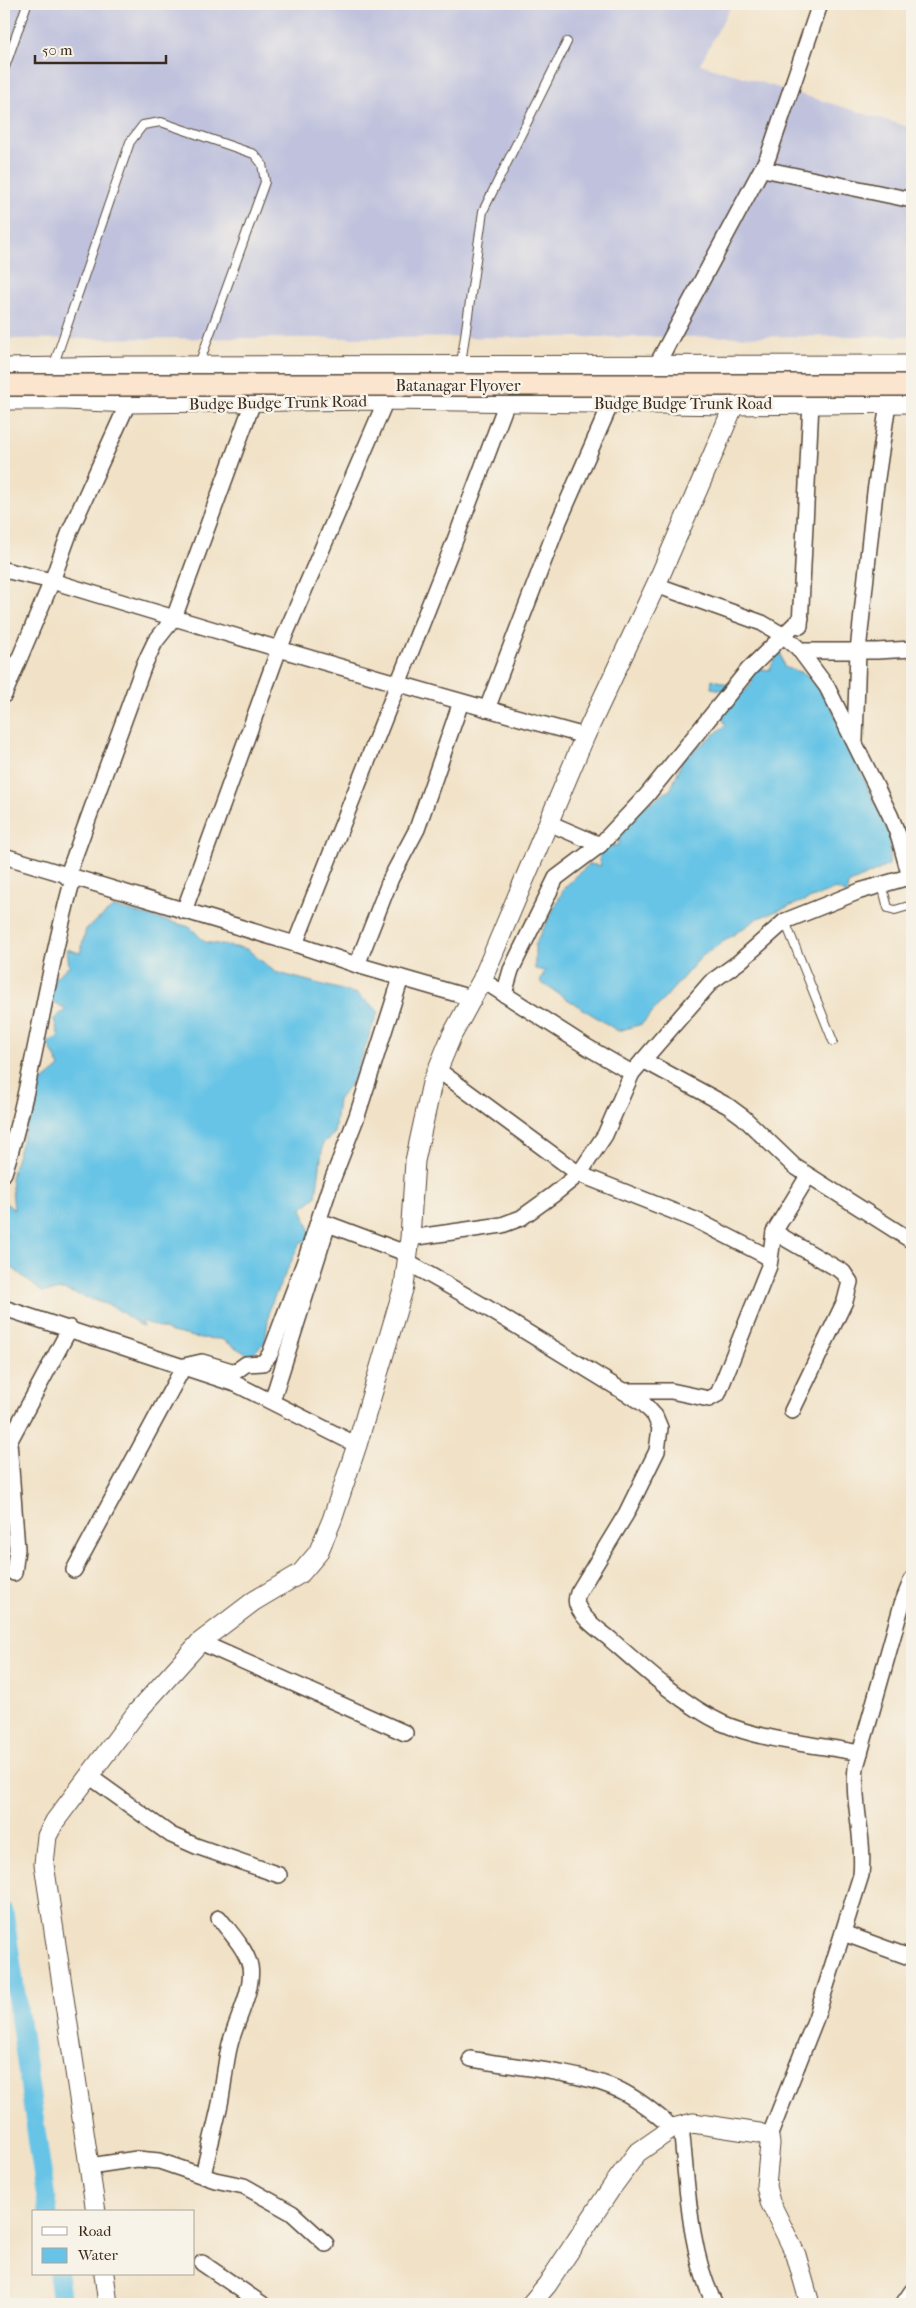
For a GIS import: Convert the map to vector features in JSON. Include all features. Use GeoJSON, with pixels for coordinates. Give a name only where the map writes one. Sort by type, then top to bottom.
{"type":"FeatureCollection","features":[{"type":"Feature","properties":{"kind":"main road","name":"Batanagar Flyover"},"geometry":{"type":"LineString","coordinates":[[4,385],[912,385]]}},
{"type":"Feature","properties":{"kind":"street"},"geometry":{"type":"LineString","coordinates":[[658,404],[656,366],[763,169],[820,4]]}},
{"type":"Feature","properties":{"kind":"street"},"geometry":{"type":"LineString","coordinates":[[763,169],[912,200]]}},
{"type":"Feature","properties":{"kind":"street"},"geometry":{"type":"LineString","coordinates":[[96,2210],[44,1864],[47,1836],[55,1820],[137,1712],[200,1642],[254,1601],[300,1573],[318,1553],[332,1520],[357,1445],[404,1286],[415,1161],[423,1119],[438,1070],[452,1035],[482,980],[585,736],[656,585],[734,404],[734,365]]}},
{"type":"Feature","properties":{"kind":"street"},"geometry":{"type":"LineString","coordinates":[[4,368],[912,365]]}},
{"type":"Feature","properties":{"kind":"street","name":"Budge Budge Trunk Road"},"geometry":{"type":"LineString","coordinates":[[4,400],[128,403],[386,400],[658,404],[912,403]]}},
{"type":"Feature","properties":{"kind":"street"},"geometry":{"type":"LineString","coordinates":[[184,911],[279,649],[386,400]]}},
{"type":"Feature","properties":{"kind":"street"},"geometry":{"type":"LineString","coordinates":[[4,1174],[27,1093],[58,930],[70,878],[144,665],[155,642],[174,618],[253,402]]}},
{"type":"Feature","properties":{"kind":"street"},"geometry":{"type":"LineString","coordinates":[[295,944],[455,540],[507,402]]}},
{"type":"Feature","properties":{"kind":"street"},"geometry":{"type":"LineString","coordinates":[[4,695],[52,581],[70,531],[128,403]]}},
{"type":"Feature","properties":{"kind":"street"},"geometry":{"type":"LineString","coordinates":[[487,709],[559,521],[611,403]]}},
{"type":"Feature","properties":{"kind":"street"},"geometry":{"type":"LineString","coordinates":[[800,649],[811,403]]}},
{"type":"Feature","properties":{"kind":"street"},"geometry":{"type":"LineString","coordinates":[[855,743],[858,651],[875,492],[888,403]]}},
{"type":"Feature","properties":{"kind":"street"},"geometry":{"type":"LineString","coordinates":[[4,570],[52,581],[461,702],[585,736]]}},
{"type":"Feature","properties":{"kind":"street"},"geometry":{"type":"LineString","coordinates":[[408,1251],[521,1218],[580,1174],[605,1135],[632,1073],[711,982],[739,962],[785,921],[860,891],[911,877],[890,815],[855,743],[827,687],[800,649],[762,622],[656,585]]}},
{"type":"Feature","properties":{"kind":"street"},"geometry":{"type":"LineString","coordinates":[[504,994],[510,970],[556,878],[600,845],[647,795],[749,669],[801,618]]}},
{"type":"Feature","properties":{"kind":"street"},"geometry":{"type":"LineString","coordinates":[[800,649],[858,651],[912,649]]}},
{"type":"Feature","properties":{"kind":"street"},"geometry":{"type":"LineString","coordinates":[[357,965],[390,878],[417,828],[461,702]]}},
{"type":"Feature","properties":{"kind":"street"},"geometry":{"type":"LineString","coordinates":[[549,823],[600,845]]}},
{"type":"Feature","properties":{"kind":"street"},"geometry":{"type":"LineString","coordinates":[[4,856],[70,878],[471,998]]}},
{"type":"Feature","properties":{"kind":"street"},"geometry":{"type":"LineString","coordinates":[[74,1570],[184,1366],[202,1362],[235,1372],[246,1364],[264,1364],[270,1354],[357,1116],[401,978]]}},
{"type":"Feature","properties":{"kind":"street"},"geometry":{"type":"LineString","coordinates":[[482,980],[632,1073]]}},
{"type":"Feature","properties":{"kind":"street"},"geometry":{"type":"LineString","coordinates":[[643,1060],[728,1106],[743,1118],[781,1156],[808,1176],[912,1240]]}},
{"type":"Feature","properties":{"kind":"street"},"geometry":{"type":"LineString","coordinates":[[438,1070],[580,1174],[698,1221],[770,1258]]}},
{"type":"Feature","properties":{"kind":"street"},"geometry":{"type":"LineString","coordinates":[[623,1391],[671,1391],[702,1398],[714,1398],[723,1384],[769,1266],[774,1232],[808,1176]]}},
{"type":"Feature","properties":{"kind":"street"},"geometry":{"type":"LineString","coordinates":[[272,1401],[328,1224],[408,1251],[484,1306],[644,1404],[655,1416],[660,1428],[657,1451],[626,1514],[578,1592],[576,1601],[578,1608],[586,1619],[647,1672],[699,1710],[723,1723],[747,1732],[860,1753]]}},
{"type":"Feature","properties":{"kind":"street"},"geometry":{"type":"LineString","coordinates":[[774,1232],[843,1272],[850,1282],[845,1301],[792,1411]]}},
{"type":"Feature","properties":{"kind":"street"},"geometry":{"type":"LineString","coordinates":[[4,1308],[70,1328],[238,1385],[357,1445]]}},
{"type":"Feature","properties":{"kind":"street"},"geometry":{"type":"LineString","coordinates":[[14,1573],[17,1549],[9,1442],[70,1328]]}},
{"type":"Feature","properties":{"kind":"street"},"geometry":{"type":"LineString","coordinates":[[810,2304],[796,2255],[770,2202],[766,2186],[770,2144],[768,2137],[816,2018],[861,1875],[863,1855],[854,1787],[856,1767],[902,1604],[912,1579]]}},
{"type":"Feature","properties":{"kind":"street"},"geometry":{"type":"LineString","coordinates":[[200,1642],[405,1733]]}},
{"type":"Feature","properties":{"kind":"street"},"geometry":{"type":"LineString","coordinates":[[89,1776],[171,1834],[196,1846],[279,1874]]}},
{"type":"Feature","properties":{"kind":"street"},"geometry":{"type":"LineString","coordinates":[[202,2175],[220,2105],[236,2020],[249,1990],[250,1979],[250,1965],[241,1948],[219,1918]]}},
{"type":"Feature","properties":{"kind":"street"},"geometry":{"type":"LineString","coordinates":[[843,1933],[912,1958]]}},
{"type":"Feature","properties":{"kind":"street"},"geometry":{"type":"LineString","coordinates":[[471,2059],[585,2079],[610,2086],[635,2099],[677,2127],[692,2231],[715,2304]]}},
{"type":"Feature","properties":{"kind":"street"},"geometry":{"type":"LineString","coordinates":[[531,2304],[547,2285],[637,2152],[677,2127],[693,2123],[759,2133],[768,2137]]}},
{"type":"Feature","properties":{"kind":"street"},"geometry":{"type":"LineString","coordinates":[[90,2166],[137,2159],[159,2161],[244,2186],[292,2213],[326,2244]]}},
{"type":"Feature","properties":{"kind":"street"},"geometry":{"type":"LineString","coordinates":[[202,2263],[262,2304]]}},
{"type":"Feature","properties":{"kind":"street"},"geometry":{"type":"LineString","coordinates":[[104,2276],[108,2304]]}},
{"type":"Feature","properties":{"kind":"street"},"geometry":{"type":"LineString","coordinates":[[903,2304],[912,2291]]}},
{"type":"Feature","properties":{"kind":"lane"},"geometry":{"type":"LineString","coordinates":[[4,70],[27,4]]}},
{"type":"Feature","properties":{"kind":"lane"},"geometry":{"type":"LineString","coordinates":[[461,366],[483,211],[567,42]]}},
{"type":"Feature","properties":{"kind":"lane"},"geometry":{"type":"LineString","coordinates":[[53,367],[130,142],[143,125],[161,122],[254,154],[262,164],[265,182],[199,366]]}},
{"type":"Feature","properties":{"kind":"lane"},"geometry":{"type":"LineString","coordinates":[[882,885],[888,908],[895,910],[912,904]]}},
{"type":"Feature","properties":{"kind":"lane"},"geometry":{"type":"LineString","coordinates":[[785,921],[833,1041]]}},
{"type":"Feature","properties":{"kind":"shaded area"},"geometry":{"type":"Polygon","coordinates":[[[4,4],[732,4],[700,64],[912,128],[912,336],[4,339],[4,4]]]}},
{"type":"Feature","properties":{"kind":"water"},"geometry":{"type":"Polygon","coordinates":[[[780,650],[784,667],[806,674],[830,704],[891,838],[889,865],[848,884],[847,894],[836,889],[758,918],[701,957],[642,1024],[618,1031],[540,982],[545,971],[535,969],[535,945],[565,887],[589,864],[601,866],[598,848],[618,845],[622,821],[671,789],[683,759],[726,725],[717,710],[735,692],[711,688],[712,679],[746,691],[753,681],[740,665],[769,670],[780,650]]]}},
{"type":"Feature","properties":{"kind":"water"},"geometry":{"type":"Polygon","coordinates":[[[114,907],[190,927],[205,942],[247,949],[275,972],[357,994],[378,1011],[354,1079],[338,1100],[334,1134],[323,1143],[316,1197],[302,1208],[312,1237],[300,1243],[270,1306],[265,1342],[250,1356],[221,1339],[198,1338],[172,1332],[142,1321],[143,1327],[114,1307],[64,1290],[42,1292],[4,1261],[4,1244],[7,1236],[4,1230],[4,1206],[6,1203],[14,1210],[11,1177],[39,1084],[60,1067],[47,1042],[59,1037],[54,1019],[66,1009],[46,998],[46,985],[69,966],[67,949],[80,953],[86,929],[114,907]]]}},
{"type":"Feature","properties":{"kind":"waterway"},"geometry":{"type":"LineString","coordinates":[[4,1912],[48,2210]]}},
{"type":"Feature","properties":{"kind":"waterway"},"geometry":{"type":"LineString","coordinates":[[58,2276],[62,2304]]}}]}
